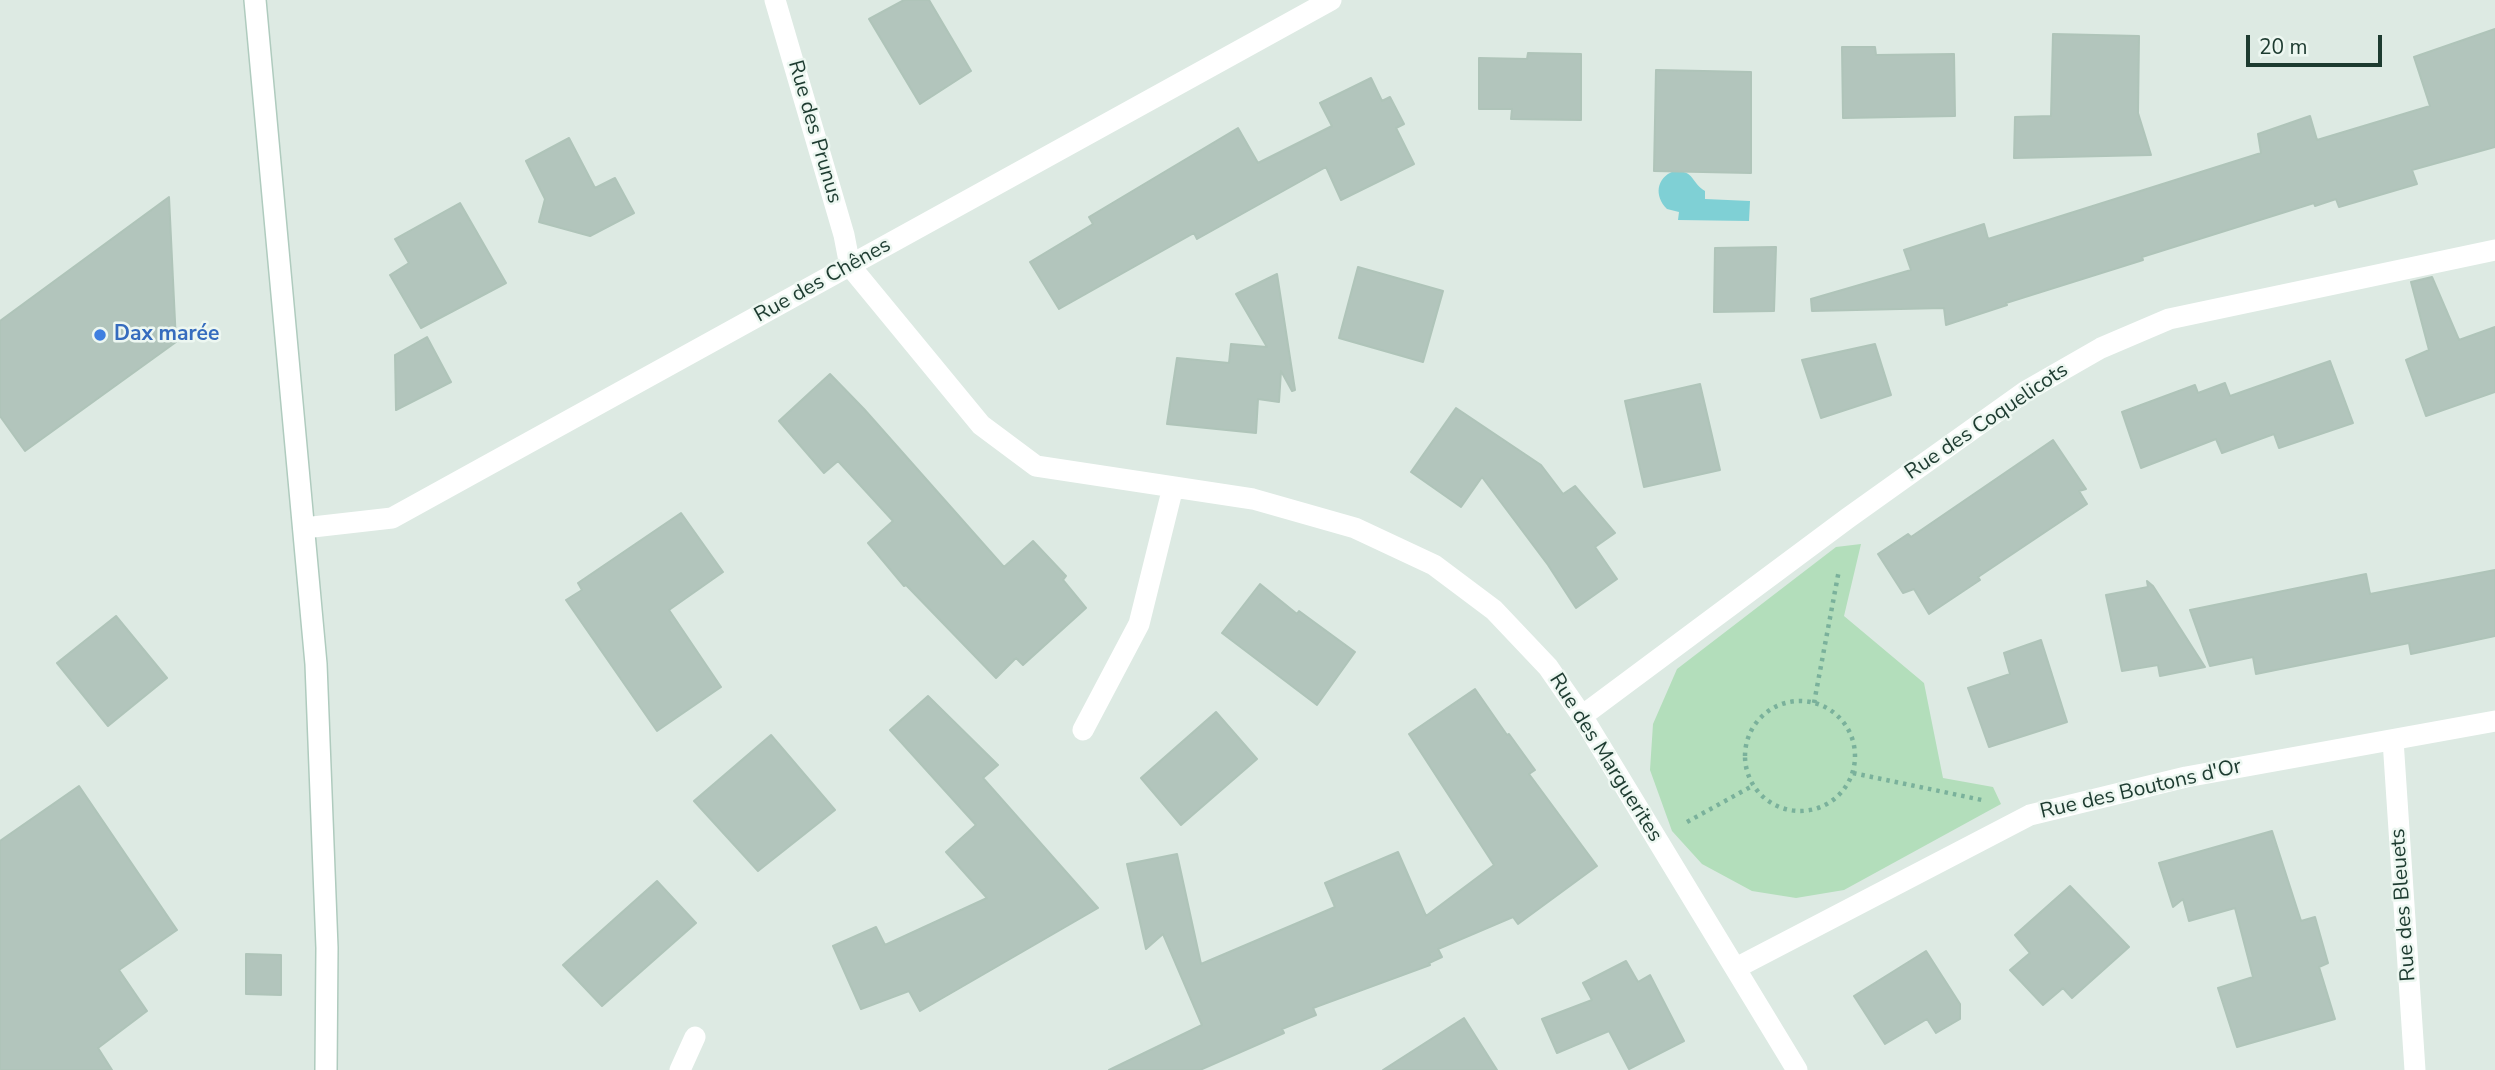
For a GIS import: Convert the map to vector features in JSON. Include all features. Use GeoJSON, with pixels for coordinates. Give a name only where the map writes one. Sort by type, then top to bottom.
{"type":"FeatureCollection","features":[{"type":"Feature","properties":{"kind":"street"},"geometry":{"type":"LineString","coordinates":[[255,0],[316,664],[327,948],[326,1070]]}},
{"type":"Feature","properties":{"kind":"street","name":"Rue des Prunus"},"geometry":{"type":"LineString","coordinates":[[775,0],[844,235],[850,266]]}},
{"type":"Feature","properties":{"kind":"street","name":"Rue des Chênes"},"geometry":{"type":"LineString","coordinates":[[304,528],[392,518],[1331,0]]}},
{"type":"Feature","properties":{"kind":"street","name":"Rue des Coquelicots"},"geometry":{"type":"LineString","coordinates":[[1582,716],[1848,518],[2026,391],[2101,348],[2169,319],[2495,250]]}},
{"type":"Feature","properties":{"kind":"street","name":"Rue des Marguerites"},"geometry":{"type":"LineString","coordinates":[[850,266],[981,425],[1036,466],[1253,499],[1355,528],[1434,565],[1494,610],[1548,667],[1582,716],[1797,1070]]}},
{"type":"Feature","properties":{"kind":"street"},"geometry":{"type":"LineString","coordinates":[[1083,730],[1139,624],[1173,487]]}},
{"type":"Feature","properties":{"kind":"street","name":"Rue des Boutons d'Or"},"geometry":{"type":"LineString","coordinates":[[1736,968],[2030,815],[2186,777],[2495,721]]}},
{"type":"Feature","properties":{"kind":"street","name":"Rue des Bleuets"},"geometry":{"type":"LineString","coordinates":[[2393,740],[2415,1070]]}},
{"type":"Feature","properties":{"kind":"street"},"geometry":{"type":"LineString","coordinates":[[680,1070],[695,1037]]}},
{"type":"Feature","properties":{"kind":"path"},"geometry":{"type":"LineString","coordinates":[[1814,703],[1848,518]]}},
{"type":"Feature","properties":{"kind":"path"},"geometry":{"type":"LineString","coordinates":[[1788,702],[1814,703],[1824,705],[1839,716],[1849,730],[1855,747],[1856,765],[1839,796],[1825,806],[1807,811],[1787,810],[1771,803],[1756,790],[1748,775],[1745,756],[1748,737],[1758,721],[1772,709],[1788,702]]}},
{"type":"Feature","properties":{"kind":"path"},"geometry":{"type":"LineString","coordinates":[[1853,772],[1987,801]]}},
{"type":"Feature","properties":{"kind":"path"},"geometry":{"type":"LineString","coordinates":[[1657,839],[1754,785]]}},
{"type":"Feature","properties":{"kind":"green space"},"geometry":{"type":"Polygon","coordinates":[[[1861,544],[1844,616],[1924,683],[1943,778],[1993,787],[2001,804],[1844,890],[1796,898],[1752,891],[1702,864],[1672,831],[1650,770],[1653,724],[1677,669],[1836,547],[1861,544]]]}},
{"type":"Feature","properties":{"kind":"water"},"geometry":{"type":"Polygon","coordinates":[[[1674,171],[1690,175],[1705,191],[1705,199],[1750,201],[1749,221],[1678,220],[1679,212],[1667,209],[1659,193],[1663,178],[1674,171]]]}},
{"type":"Feature","properties":{"kind":"building"},"geometry":{"type":"Polygon","coordinates":[[[904,0],[929,0],[971,71],[920,104],[869,19],[904,0]]]}},
{"type":"Feature","properties":{"kind":"building"},"geometry":{"type":"Polygon","coordinates":[[[2495,29],[2495,147],[2412,170],[2417,184],[2339,207],[2336,199],[2315,206],[2314,203],[2142,257],[2143,260],[1946,325],[1944,308],[1812,311],[1811,299],[1911,270],[1904,250],[1984,224],[1988,239],[2261,153],[2258,134],[2310,116],[2317,140],[2430,106],[2414,57],[2495,29]]]}},
{"type":"Feature","properties":{"kind":"building"},"geometry":{"type":"Polygon","coordinates":[[[2053,34],[2139,36],[2138,113],[2151,155],[2014,158],[2015,117],[2051,116],[2053,34]]]}},
{"type":"Feature","properties":{"kind":"building"},"geometry":{"type":"Polygon","coordinates":[[[1842,47],[1875,47],[1876,55],[1954,54],[1955,116],[1843,118],[1842,47]]]}},
{"type":"Feature","properties":{"kind":"building"},"geometry":{"type":"Polygon","coordinates":[[[1528,53],[1581,54],[1581,120],[1511,119],[1512,109],[1479,109],[1479,58],[1527,59],[1528,53]]]}},
{"type":"Feature","properties":{"kind":"building"},"geometry":{"type":"Polygon","coordinates":[[[1656,70],[1751,72],[1751,173],[1654,171],[1656,70]]]}},
{"type":"Feature","properties":{"kind":"building"},"geometry":{"type":"Polygon","coordinates":[[[1371,78],[1382,101],[1390,97],[1404,124],[1396,128],[1414,164],[1341,200],[1326,167],[1197,239],[1194,233],[1059,309],[1030,262],[1093,224],[1089,217],[1238,128],[1258,163],[1332,126],[1320,103],[1371,78]]]}},
{"type":"Feature","properties":{"kind":"building"},"geometry":{"type":"Polygon","coordinates":[[[569,138],[595,188],[615,178],[634,213],[590,236],[539,222],[545,199],[526,161],[569,138]]]}},
{"type":"Feature","properties":{"kind":"building"},"geometry":{"type":"Polygon","coordinates":[[[169,197],[176,342],[25,451],[0,416],[0,321],[169,197]]]}},
{"type":"Feature","properties":{"kind":"building"},"geometry":{"type":"Polygon","coordinates":[[[460,203],[506,283],[421,328],[390,275],[409,263],[395,239],[460,203]]]}},
{"type":"Feature","properties":{"kind":"building"},"geometry":{"type":"Polygon","coordinates":[[[1776,247],[1774,311],[1714,312],[1715,248],[1776,247]]]}},
{"type":"Feature","properties":{"kind":"building"},"geometry":{"type":"Polygon","coordinates":[[[1358,267],[1443,291],[1423,362],[1339,338],[1358,267]]]}},
{"type":"Feature","properties":{"kind":"building"},"geometry":{"type":"Polygon","coordinates":[[[1277,274],[1295,390],[1292,391],[1281,371],[1279,402],[1258,399],[1256,433],[1167,424],[1177,358],[1229,363],[1231,344],[1267,347],[1236,294],[1277,274]]]}},
{"type":"Feature","properties":{"kind":"building"},"geometry":{"type":"Polygon","coordinates":[[[2432,277],[2459,340],[2495,327],[2495,392],[2426,416],[2406,360],[2429,350],[2411,282],[2432,277]]]}},
{"type":"Feature","properties":{"kind":"building"},"geometry":{"type":"Polygon","coordinates":[[[427,337],[451,382],[396,410],[395,355],[427,337]]]}},
{"type":"Feature","properties":{"kind":"building"},"geometry":{"type":"Polygon","coordinates":[[[1875,344],[1891,395],[1821,418],[1802,360],[1875,344]]]}},
{"type":"Feature","properties":{"kind":"building"},"geometry":{"type":"Polygon","coordinates":[[[2330,361],[2353,423],[2279,448],[2274,434],[2222,453],[2216,439],[2141,468],[2122,412],[2195,385],[2198,393],[2225,383],[2230,396],[2330,361]]]}},
{"type":"Feature","properties":{"kind":"building"},"geometry":{"type":"Polygon","coordinates":[[[830,374],[1004,567],[1033,541],[1066,576],[1063,580],[1086,608],[1023,665],[1016,658],[996,678],[906,585],[904,586],[868,543],[893,521],[838,461],[824,473],[779,421],[830,374]]]}},
{"type":"Feature","properties":{"kind":"building"},"geometry":{"type":"Polygon","coordinates":[[[1700,384],[1720,470],[1644,487],[1625,401],[1700,384]]]}},
{"type":"Feature","properties":{"kind":"building"},"geometry":{"type":"Polygon","coordinates":[[[1456,408],[1541,465],[1563,494],[1575,486],[1615,533],[1595,547],[1617,579],[1576,608],[1548,565],[1482,477],[1461,507],[1411,472],[1456,408]]]}},
{"type":"Feature","properties":{"kind":"building"},"geometry":{"type":"Polygon","coordinates":[[[2053,440],[2086,489],[2079,491],[2087,504],[1978,577],[1980,580],[1929,614],[1914,589],[1903,593],[1878,554],[1908,534],[1911,537],[2053,440]]]}},
{"type":"Feature","properties":{"kind":"building"},"geometry":{"type":"Polygon","coordinates":[[[681,513],[723,572],[669,610],[721,687],[657,731],[566,600],[582,590],[578,583],[681,513]]]}},
{"type":"Feature","properties":{"kind":"building"},"geometry":{"type":"Polygon","coordinates":[[[2495,570],[2495,636],[2411,654],[2409,643],[2256,674],[2253,657],[2210,666],[2190,610],[2366,574],[2370,594],[2495,570]]]}},
{"type":"Feature","properties":{"kind":"building"},"geometry":{"type":"Polygon","coordinates":[[[2147,581],[2153,586],[2205,667],[2160,676],[2158,665],[2122,671],[2106,595],[2148,587],[2147,581]]]}},
{"type":"Feature","properties":{"kind":"building"},"geometry":{"type":"Polygon","coordinates":[[[1260,584],[1297,614],[1299,611],[1355,652],[1317,705],[1222,633],[1260,584]]]}},
{"type":"Feature","properties":{"kind":"building"},"geometry":{"type":"Polygon","coordinates":[[[116,616],[167,678],[108,726],[57,663],[116,616]]]}},
{"type":"Feature","properties":{"kind":"building"},"geometry":{"type":"Polygon","coordinates":[[[2041,640],[2067,722],[1989,747],[1968,688],[2010,674],[2004,653],[2041,640]]]}},
{"type":"Feature","properties":{"kind":"building"},"geometry":{"type":"Polygon","coordinates":[[[1475,689],[1535,770],[1529,774],[1597,866],[1518,924],[1513,917],[1438,949],[1442,957],[1429,963],[1430,965],[1313,1008],[1316,1015],[1282,1029],[1284,1033],[1200,1070],[1109,1070],[1202,1025],[1163,934],[1146,949],[1127,864],[1177,854],[1201,964],[1335,907],[1325,883],[1398,852],[1426,916],[1494,865],[1409,734],[1475,689]]]}},
{"type":"Feature","properties":{"kind":"building"},"geometry":{"type":"Polygon","coordinates":[[[928,696],[998,765],[983,778],[1098,908],[920,1011],[909,991],[861,1009],[833,946],[876,927],[885,945],[987,898],[946,852],[976,825],[890,730],[928,696]]]}},
{"type":"Feature","properties":{"kind":"building"},"geometry":{"type":"Polygon","coordinates":[[[1216,712],[1257,759],[1181,825],[1141,778],[1216,712]]]}},
{"type":"Feature","properties":{"kind":"building"},"geometry":{"type":"Polygon","coordinates":[[[771,735],[835,810],[758,871],[694,801],[771,735]]]}},
{"type":"Feature","properties":{"kind":"building"},"geometry":{"type":"Polygon","coordinates":[[[79,786],[177,930],[119,970],[147,1011],[98,1048],[112,1070],[0,1070],[0,841],[79,786]]]}},
{"type":"Feature","properties":{"kind":"building"},"geometry":{"type":"Polygon","coordinates":[[[2272,831],[2301,921],[2315,917],[2328,963],[2319,967],[2335,1019],[2237,1047],[2218,988],[2253,977],[2235,908],[2189,921],[2183,899],[2173,907],[2159,863],[2272,831]]]}},
{"type":"Feature","properties":{"kind":"building"},"geometry":{"type":"Polygon","coordinates":[[[657,881],[696,923],[602,1006],[563,965],[657,881]]]}},
{"type":"Feature","properties":{"kind":"building"},"geometry":{"type":"Polygon","coordinates":[[[2070,886],[2129,947],[2072,998],[2063,988],[2043,1005],[2010,970],[2030,953],[2015,935],[2070,886]]]}},
{"type":"Feature","properties":{"kind":"building"},"geometry":{"type":"Polygon","coordinates":[[[1926,951],[1960,1004],[1960,1019],[1936,1033],[1927,1019],[1885,1044],[1854,996],[1926,951]]]}},
{"type":"Feature","properties":{"kind":"building"},"geometry":{"type":"Polygon","coordinates":[[[246,954],[281,955],[281,995],[246,994],[246,954]]]}},
{"type":"Feature","properties":{"kind":"building"},"geometry":{"type":"Polygon","coordinates":[[[1626,961],[1638,982],[1650,975],[1684,1041],[1629,1069],[1609,1031],[1557,1053],[1542,1019],[1592,1000],[1583,983],[1626,961]]]}},
{"type":"Feature","properties":{"kind":"building"},"geometry":{"type":"Polygon","coordinates":[[[1464,1018],[1497,1070],[1383,1070],[1464,1018]]]}},
{"type":"Feature","properties":{"kind":"place","name":"Dax marée"},"geometry":{"type":"Point","coordinates":[100,335]}}]}
